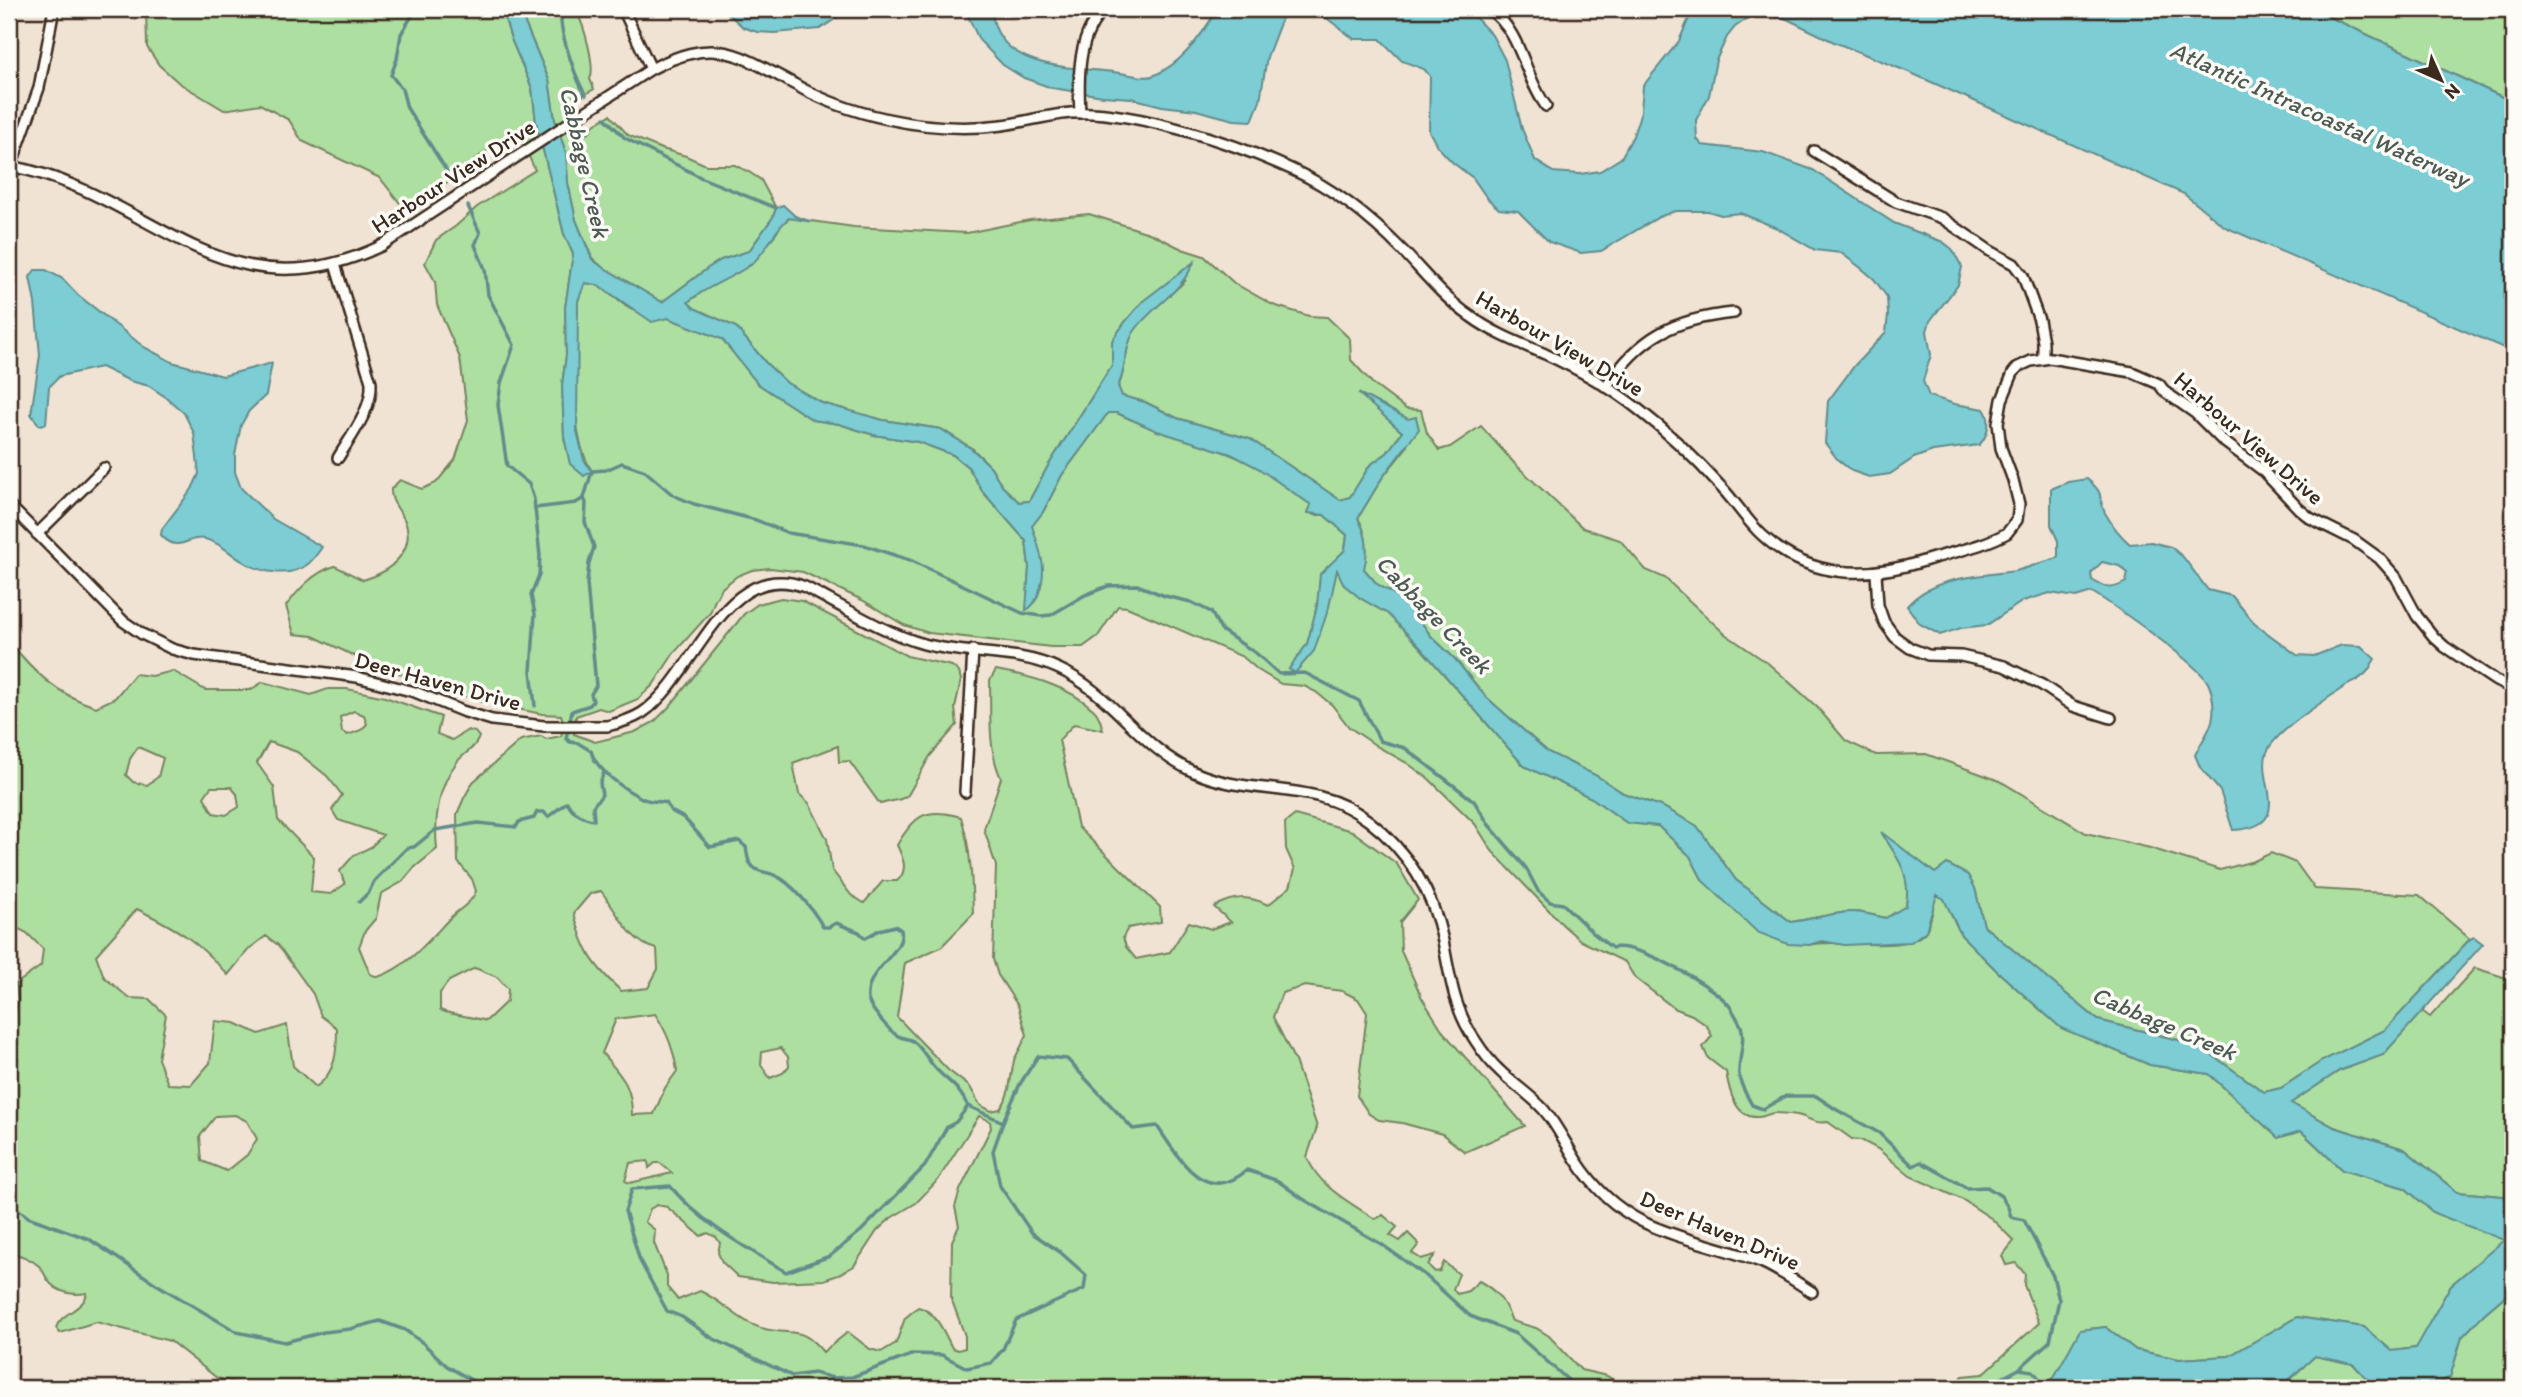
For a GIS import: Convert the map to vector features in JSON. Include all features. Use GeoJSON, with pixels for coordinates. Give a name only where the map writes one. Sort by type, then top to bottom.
{"type":"FeatureCollection","features":[{"type":"Feature","properties":{"kind":"street"},"geometry":{"type":"LineString","coordinates":[[10,166],[39,89],[54,9]]}},
{"type":"Feature","properties":{"kind":"street"},"geometry":{"type":"LineString","coordinates":[[623,9],[651,69]]}},
{"type":"Feature","properties":{"kind":"street"},"geometry":{"type":"LineString","coordinates":[[1080,113],[1079,95],[1087,31],[1105,9]]}},
{"type":"Feature","properties":{"kind":"street"},"geometry":{"type":"LineString","coordinates":[[1489,9],[1514,36],[1535,91],[1546,106]]}},
{"type":"Feature","properties":{"kind":"street","name":"Harbour View Drive"},"geometry":{"type":"LineString","coordinates":[[10,166],[81,188],[201,251],[230,262],[275,270],[306,269],[335,264],[381,246],[651,69],[688,54],[729,52],[759,63],[796,86],[828,101],[874,116],[915,124],[974,127],[1080,113],[1118,117],[1199,135],[1252,153],[1319,183],[1351,204],[1377,226],[1446,297],[1468,315],[1500,335],[1577,370],[1606,387],[1662,428],[1698,461],[1758,532],[1773,545],[1805,562],[1821,568],[1876,573],[1916,564],[2000,537],[2013,527],[2019,512],[2019,504],[1999,440],[1999,414],[2006,386],[2013,373],[2018,367],[2043,358],[2112,368],[2133,372],[2158,384],[2195,413],[2223,441],[2262,470],[2310,518],[2354,540],[2379,558],[2396,577],[2425,626],[2445,647],[2496,681],[2513,688]]}},
{"type":"Feature","properties":{"kind":"street"},"geometry":{"type":"LineString","coordinates":[[1814,151],[1896,202],[1942,218],[2014,264],[2024,276],[2039,320],[2043,358]]}},
{"type":"Feature","properties":{"kind":"street"},"geometry":{"type":"LineString","coordinates":[[335,264],[372,391],[365,412],[338,458]]}},
{"type":"Feature","properties":{"kind":"street"},"geometry":{"type":"LineString","coordinates":[[1606,387],[1632,353],[1658,333],[1689,321],[1734,313]]}},
{"type":"Feature","properties":{"kind":"street"},"geometry":{"type":"LineString","coordinates":[[37,534],[104,468]]}},
{"type":"Feature","properties":{"kind":"street","name":"Deer Haven Drive"},"geometry":{"type":"LineString","coordinates":[[9,505],[123,621],[172,649],[194,655],[357,677],[415,692],[492,720],[560,726],[630,720],[650,707],[736,599],[749,589],[781,581],[797,584],[904,637],[933,646],[1018,656],[1043,663],[1082,681],[1100,694],[1160,752],[1194,772],[1229,783],[1311,794],[1364,817],[1402,852],[1429,896],[1443,940],[1455,1001],[1471,1035],[1501,1072],[1544,1110],[1576,1161],[1604,1194],[1620,1208],[1657,1228],[1762,1263],[1812,1292]]}},
{"type":"Feature","properties":{"kind":"street"},"geometry":{"type":"LineString","coordinates":[[1876,573],[1878,605],[1884,622],[1895,637],[1910,648],[1928,655],[1961,656],[2004,666],[2042,685],[2073,706],[2111,718]]}},
{"type":"Feature","properties":{"kind":"street"},"geometry":{"type":"LineString","coordinates":[[965,792],[973,650]]}},
{"type":"Feature","properties":{"kind":"green space"},"geometry":{"type":"Polygon","coordinates":[[[146,9],[502,9],[511,39],[532,88],[536,122],[564,234],[573,254],[565,308],[566,355],[562,385],[564,437],[570,463],[592,471],[579,435],[574,389],[578,301],[584,283],[598,285],[629,308],[668,318],[722,339],[758,384],[813,420],[839,424],[874,435],[918,442],[953,455],[969,468],[982,491],[1026,541],[1029,567],[1027,609],[1043,570],[1032,526],[1043,512],[1062,475],[1108,413],[1117,413],[1229,454],[1272,477],[1312,505],[1308,512],[1324,515],[1347,535],[1345,550],[1328,571],[1319,592],[1308,641],[1289,669],[1295,673],[1332,586],[1337,569],[1360,598],[1388,614],[1420,647],[1524,766],[1592,798],[1627,823],[1658,826],[1690,856],[1703,881],[1809,945],[1887,944],[1916,939],[1927,928],[1936,895],[1944,898],[1961,935],[2061,1028],[2150,1065],[2209,1074],[2278,1138],[2301,1131],[2342,1170],[2405,1188],[2434,1213],[2505,1240],[2451,1285],[2416,1348],[2392,1351],[2363,1327],[2297,1317],[2229,1356],[2179,1359],[2136,1350],[2106,1327],[2081,1330],[2048,1388],[1950,1388],[1963,1376],[1983,1374],[2039,1323],[2024,1285],[2025,1274],[2016,1263],[2006,1265],[2002,1256],[2014,1241],[1992,1219],[1963,1200],[1910,1176],[1878,1149],[1861,1140],[1852,1139],[1828,1122],[1818,1122],[1797,1115],[1773,1113],[1759,1117],[1744,1113],[1735,1102],[1726,1072],[1708,1058],[1703,1047],[1712,1036],[1707,1026],[1692,1015],[1674,1008],[1635,978],[1625,962],[1581,941],[1492,851],[1475,824],[1429,779],[1349,727],[1332,705],[1316,692],[1304,686],[1281,684],[1243,657],[1127,607],[1118,606],[1098,636],[1083,647],[1051,647],[929,633],[904,625],[862,600],[803,572],[770,568],[752,570],[737,576],[722,588],[710,613],[674,653],[653,685],[638,699],[609,711],[599,708],[576,716],[574,734],[595,742],[635,732],[654,722],[744,614],[758,604],[781,598],[802,601],[907,656],[952,666],[959,672],[961,680],[955,708],[957,725],[930,756],[908,795],[901,799],[880,804],[849,761],[839,762],[838,746],[793,763],[799,794],[809,803],[827,839],[832,870],[851,895],[864,903],[883,881],[897,881],[901,877],[904,864],[897,845],[916,820],[931,813],[961,817],[969,853],[973,914],[941,947],[905,963],[897,1017],[948,1070],[970,1087],[980,1105],[991,1111],[1000,1109],[1005,1101],[1014,1060],[1027,1035],[1018,1006],[998,975],[993,959],[996,866],[984,829],[1001,778],[994,755],[991,730],[990,680],[996,670],[1061,688],[1084,702],[1099,716],[1103,730],[1074,724],[1059,740],[1078,827],[1160,907],[1161,922],[1128,928],[1123,937],[1126,947],[1136,959],[1170,952],[1189,922],[1211,929],[1231,922],[1214,907],[1221,903],[1247,898],[1268,905],[1290,887],[1295,869],[1286,849],[1285,823],[1295,815],[1352,831],[1397,864],[1418,900],[1400,922],[1401,951],[1422,998],[1444,1033],[1525,1126],[1465,1152],[1442,1134],[1379,1120],[1369,1114],[1357,1096],[1367,1013],[1358,999],[1342,991],[1305,986],[1282,993],[1273,1017],[1295,1061],[1317,1127],[1307,1157],[1312,1168],[1345,1200],[1375,1219],[1383,1215],[1397,1227],[1390,1235],[1400,1241],[1408,1233],[1419,1244],[1412,1253],[1421,1259],[1435,1255],[1428,1265],[1435,1272],[1440,1271],[1444,1262],[1459,1274],[1453,1289],[1457,1294],[1468,1291],[1479,1281],[1500,1297],[1512,1321],[1536,1328],[1549,1336],[1581,1370],[1607,1376],[1627,1388],[349,1388],[312,1380],[306,1388],[247,1388],[242,1384],[217,1378],[170,1341],[96,1322],[60,1333],[56,1328],[59,1323],[82,1303],[87,1293],[73,1294],[59,1290],[51,1284],[36,1263],[9,1252],[9,1037],[18,1001],[16,984],[41,966],[43,949],[27,933],[9,924],[9,641],[47,681],[69,696],[96,707],[115,698],[135,674],[152,676],[173,671],[205,690],[250,690],[263,682],[311,695],[328,689],[347,689],[385,697],[441,717],[437,734],[452,740],[468,730],[475,732],[479,737],[477,741],[457,762],[445,782],[437,815],[437,849],[402,882],[381,894],[376,918],[365,931],[359,947],[370,974],[378,977],[409,960],[468,903],[476,891],[472,879],[458,862],[457,814],[473,782],[521,740],[561,736],[563,728],[561,715],[542,714],[478,701],[373,665],[313,636],[294,634],[286,606],[307,582],[327,569],[335,566],[363,580],[391,566],[404,550],[407,530],[393,501],[391,489],[400,480],[422,489],[436,483],[455,460],[468,420],[460,358],[437,305],[435,281],[425,263],[436,240],[477,207],[535,170],[522,141],[511,136],[481,155],[453,179],[403,207],[380,178],[302,141],[289,120],[260,104],[224,110],[179,83],[159,65],[147,47],[146,9]],[[354,711],[340,717],[342,732],[348,735],[361,730],[367,724],[364,715],[354,711]],[[269,742],[257,763],[274,787],[278,820],[314,857],[311,892],[331,894],[345,884],[340,871],[354,855],[371,847],[383,835],[338,820],[332,810],[342,795],[327,776],[297,752],[269,742]],[[138,747],[130,759],[126,775],[133,782],[147,785],[158,777],[163,758],[138,747]],[[211,787],[204,797],[213,813],[226,815],[239,807],[237,794],[231,787],[211,787]],[[601,891],[590,894],[574,913],[590,956],[611,981],[621,991],[648,988],[658,969],[657,949],[647,946],[632,934],[601,891]],[[137,909],[96,955],[104,977],[129,998],[149,999],[166,1015],[158,1059],[168,1084],[191,1085],[210,1063],[215,1021],[235,1023],[259,1034],[287,1025],[293,1066],[316,1087],[328,1075],[334,1061],[337,1028],[321,1016],[313,994],[278,945],[266,936],[249,949],[228,975],[187,937],[137,909]],[[475,968],[449,981],[440,993],[440,1010],[486,1021],[507,1001],[508,989],[497,977],[475,968]],[[655,1014],[616,1019],[602,1053],[628,1088],[632,1115],[654,1114],[665,1088],[677,1071],[669,1041],[655,1014]],[[781,1048],[762,1052],[761,1065],[770,1078],[783,1073],[789,1066],[788,1057],[781,1048]],[[235,1115],[216,1116],[200,1136],[202,1161],[227,1171],[247,1155],[257,1139],[247,1121],[235,1115]],[[979,1116],[938,1180],[916,1203],[891,1218],[877,1231],[854,1266],[838,1275],[824,1280],[773,1282],[738,1277],[722,1262],[718,1253],[720,1243],[716,1237],[708,1233],[701,1236],[667,1207],[657,1205],[650,1209],[645,1222],[655,1230],[654,1243],[667,1275],[667,1287],[678,1300],[700,1291],[756,1326],[803,1335],[823,1352],[848,1332],[870,1349],[881,1352],[896,1343],[905,1318],[918,1307],[935,1318],[952,1348],[965,1348],[965,1336],[951,1298],[952,1241],[959,1226],[955,1207],[960,1190],[991,1128],[990,1121],[979,1116]],[[648,1161],[630,1163],[625,1181],[630,1183],[672,1173],[660,1163],[649,1168],[648,1161]]]}},
{"type":"Feature","properties":{"kind":"green space"},"geometry":{"type":"Polygon","coordinates":[[[519,9],[579,9],[577,13],[588,46],[590,79],[594,89],[579,98],[574,96],[566,103],[566,112],[580,133],[588,134],[594,125],[610,115],[628,135],[706,165],[735,165],[761,180],[776,208],[773,217],[749,251],[721,260],[662,302],[592,258],[576,220],[568,183],[566,153],[555,120],[549,80],[519,9]]]}},
{"type":"Feature","properties":{"kind":"green space"},"geometry":{"type":"Polygon","coordinates":[[[2312,9],[2513,9],[2513,102],[2312,9]]]}},
{"type":"Feature","properties":{"kind":"green space"},"geometry":{"type":"Polygon","coordinates":[[[1089,214],[1152,234],[1182,249],[1204,256],[1234,283],[1273,305],[1309,316],[1327,317],[1350,339],[1351,360],[1374,385],[1406,409],[1421,410],[1427,433],[1439,450],[1450,447],[1481,426],[1515,464],[1583,528],[1620,540],[1646,570],[1665,578],[1725,634],[1769,664],[1817,707],[1846,741],[1876,755],[1926,754],[2000,781],[2086,833],[2150,848],[2220,870],[2254,861],[2271,853],[2296,863],[2315,889],[2419,895],[2470,939],[2385,1030],[2322,1061],[2281,1088],[2264,1092],[2198,1045],[2098,1020],[1984,926],[1975,888],[1935,873],[1883,835],[1903,868],[1907,885],[1906,906],[1886,918],[1847,912],[1791,922],[1736,880],[1697,826],[1663,807],[1623,793],[1597,776],[1548,752],[1485,696],[1455,659],[1431,636],[1406,601],[1377,584],[1363,568],[1366,543],[1358,518],[1382,478],[1407,447],[1408,419],[1362,395],[1402,432],[1387,453],[1370,465],[1350,497],[1340,500],[1250,439],[1177,418],[1145,402],[1122,396],[1118,387],[1131,336],[1139,324],[1186,280],[1143,301],[1125,322],[1112,341],[1112,365],[1029,501],[1019,502],[1002,486],[991,467],[973,449],[941,429],[883,420],[822,403],[787,383],[736,327],[694,308],[688,302],[710,286],[751,265],[781,224],[790,218],[854,227],[967,233],[1030,220],[1089,214]]]}},
{"type":"Feature","properties":{"kind":"green space"},"geometry":{"type":"Polygon","coordinates":[[[2475,968],[2513,980],[2513,1197],[2457,1192],[2404,1149],[2334,1127],[2290,1103],[2339,1071],[2383,1055],[2422,1011],[2430,1017],[2475,968]]]}},
{"type":"Feature","properties":{"kind":"green space"},"geometry":{"type":"Polygon","coordinates":[[[2513,1289],[2513,1388],[2430,1388],[2450,1377],[2462,1337],[2513,1289]]]}},
{"type":"Feature","properties":{"kind":"green space"},"geometry":{"type":"Polygon","coordinates":[[[2315,1356],[2353,1364],[2376,1388],[2280,1388],[2315,1356]]]}},
{"type":"Feature","properties":{"kind":"water"},"geometry":{"type":"Polygon","coordinates":[[[502,9],[519,9],[549,80],[555,120],[566,153],[568,183],[576,220],[592,259],[662,302],[721,260],[749,251],[773,217],[776,208],[783,205],[795,216],[812,222],[789,218],[750,265],[688,302],[694,308],[736,327],[787,383],[822,403],[883,420],[941,429],[972,449],[991,467],[1002,486],[1019,502],[1029,501],[1112,365],[1112,341],[1125,322],[1143,301],[1194,262],[1182,282],[1132,335],[1118,386],[1122,396],[1145,402],[1177,418],[1250,439],[1340,500],[1350,497],[1370,465],[1387,453],[1402,432],[1358,393],[1408,419],[1416,417],[1419,429],[1382,478],[1358,518],[1366,543],[1364,569],[1377,584],[1406,601],[1431,636],[1455,659],[1485,696],[1548,752],[1597,776],[1623,793],[1663,807],[1697,826],[1736,880],[1791,922],[1847,912],[1886,918],[1906,906],[1907,884],[1902,866],[1881,832],[1935,873],[1947,864],[1968,875],[1975,888],[1984,926],[2098,1020],[2198,1045],[2264,1092],[2281,1088],[2322,1061],[2385,1030],[2474,937],[2483,944],[2383,1055],[2339,1071],[2291,1103],[2334,1127],[2404,1149],[2457,1192],[2513,1197],[2513,1289],[2462,1337],[2450,1377],[2430,1388],[2376,1388],[2353,1364],[2315,1356],[2280,1388],[2048,1388],[2080,1330],[2106,1327],[2136,1350],[2179,1359],[2229,1356],[2297,1317],[2364,1327],[2392,1351],[2415,1348],[2451,1285],[2504,1240],[2434,1213],[2405,1188],[2342,1170],[2301,1131],[2278,1138],[2209,1074],[2150,1065],[2061,1028],[1961,935],[1944,899],[1937,895],[1926,931],[1911,942],[1844,945],[1822,941],[1809,945],[1788,944],[1757,932],[1703,881],[1690,856],[1658,826],[1627,823],[1592,798],[1524,766],[1420,647],[1388,614],[1344,585],[1337,570],[1329,607],[1314,651],[1295,673],[1289,669],[1307,644],[1317,606],[1320,574],[1345,550],[1347,535],[1324,515],[1308,513],[1311,505],[1258,468],[1231,454],[1157,431],[1117,413],[1108,413],[1062,475],[1043,512],[1032,526],[1042,559],[1043,575],[1037,598],[1026,610],[1029,567],[1026,541],[982,491],[969,468],[953,455],[918,442],[874,435],[839,424],[813,420],[758,384],[722,339],[668,318],[652,322],[598,285],[585,283],[578,301],[577,431],[584,460],[592,471],[584,476],[570,464],[564,437],[562,385],[566,355],[565,308],[573,254],[564,234],[536,122],[532,88],[511,39],[502,9]]]}},
{"type":"Feature","properties":{"kind":"water"},"geometry":{"type":"Polygon","coordinates":[[[723,9],[850,9],[820,29],[774,33],[757,32],[743,27],[723,9]]]}},
{"type":"Feature","properties":{"kind":"water"},"geometry":{"type":"Polygon","coordinates":[[[965,9],[992,9],[996,29],[1006,43],[1020,54],[1037,61],[1056,66],[1146,77],[1165,70],[1183,55],[1217,9],[1297,9],[1287,12],[1282,18],[1267,57],[1260,101],[1252,121],[1234,120],[1131,98],[1052,88],[1024,78],[1003,65],[979,40],[965,9]]]}},
{"type":"Feature","properties":{"kind":"water","name":"Atlantic Intracoastal Waterway"},"geometry":{"type":"Polygon","coordinates":[[[1303,9],[1459,9],[1474,16],[1492,35],[1505,60],[1522,129],[1535,160],[1553,172],[1580,174],[1600,171],[1621,158],[1633,136],[1641,111],[1643,86],[1679,41],[1693,9],[2312,9],[2513,102],[2513,352],[2225,227],[2184,194],[1911,73],[1834,42],[1785,18],[1771,15],[1748,18],[1727,37],[1716,60],[1709,96],[1696,120],[1697,139],[1702,145],[1763,152],[1813,170],[1894,223],[1943,242],[1952,249],[1962,267],[1958,285],[1930,321],[1927,331],[1931,355],[1923,381],[1929,396],[1984,409],[1988,423],[1985,437],[1979,445],[1933,451],[1914,458],[1890,474],[1869,477],[1852,471],[1838,460],[1825,443],[1828,401],[1855,365],[1886,332],[1887,297],[1874,279],[1861,268],[1841,253],[1815,250],[1777,228],[1740,213],[1721,215],[1708,211],[1675,211],[1659,217],[1601,251],[1581,253],[1549,242],[1518,211],[1499,209],[1487,198],[1473,178],[1437,146],[1429,131],[1430,76],[1424,69],[1402,61],[1380,39],[1354,39],[1320,13],[1303,9]]]}},
{"type":"Feature","properties":{"kind":"water"},"geometry":{"type":"Polygon","coordinates":[[[35,270],[46,270],[63,279],[78,295],[144,347],[172,362],[223,376],[272,363],[266,395],[249,411],[241,425],[235,455],[235,472],[241,488],[273,519],[322,547],[310,562],[300,569],[284,573],[266,571],[242,561],[211,541],[199,538],[173,544],[161,535],[162,529],[192,489],[199,474],[194,433],[184,413],[149,386],[130,381],[101,367],[60,376],[49,387],[46,424],[39,425],[31,414],[40,355],[30,277],[35,270]]]}},
{"type":"Feature","properties":{"kind":"water"},"geometry":{"type":"Polygon","coordinates":[[[2087,479],[2099,492],[2102,507],[2110,522],[2130,544],[2151,542],[2171,547],[2183,557],[2208,590],[2232,596],[2255,624],[2297,655],[2314,656],[2342,645],[2361,646],[2375,659],[2364,675],[2304,715],[2269,748],[2265,759],[2269,810],[2264,820],[2253,827],[2233,830],[2220,791],[2200,767],[2195,755],[2213,716],[2213,701],[2208,683],[2173,649],[2092,592],[2076,597],[2050,593],[2023,601],[1987,625],[1961,628],[1940,635],[1920,624],[1907,606],[1918,596],[1943,583],[1972,576],[2015,571],[2058,558],[2058,541],[2051,525],[2051,489],[2068,482],[2087,479]],[[2102,562],[2091,573],[2092,580],[2109,587],[2121,585],[2126,582],[2128,573],[2119,566],[2102,562]]]}},
{"type":"Feature","properties":{"kind":"waterway"},"geometry":{"type":"LineString","coordinates":[[416,9],[401,34],[391,75],[402,89],[407,108],[455,184]]}},
{"type":"Feature","properties":{"kind":"waterway","name":"Cabbage Creek"},"geometry":{"type":"LineString","coordinates":[[564,9],[561,20],[564,36],[574,70],[586,95]]}},
{"type":"Feature","properties":{"kind":"waterway"},"geometry":{"type":"LineString","coordinates":[[605,118],[625,138],[702,178],[776,208]]}},
{"type":"Feature","properties":{"kind":"waterway"},"geometry":{"type":"LineString","coordinates":[[468,206],[480,233],[475,245],[485,269],[488,295],[514,345],[501,383],[498,405],[507,466],[529,484],[534,499],[540,556],[539,575],[531,595],[535,614],[531,671],[535,706]]}},
{"type":"Feature","properties":{"kind":"waterway"},"geometry":{"type":"LineString","coordinates":[[1577,1388],[1516,1334],[1470,1316],[1426,1276],[1381,1244],[1303,1199],[1278,1181],[1247,1170],[1232,1180],[1218,1183],[1206,1181],[1184,1164],[1157,1126],[1133,1129],[1067,1059],[1038,1056],[1020,1084],[993,1151],[1000,1186],[1032,1233],[1060,1252],[1086,1275],[1084,1289],[1016,1320],[1003,1349],[991,1363],[967,1368],[942,1355],[914,1354],[852,1377],[833,1378],[814,1373],[792,1376],[712,1338],[682,1317],[667,1311],[640,1261],[625,1211],[632,1189],[670,1186],[682,1200],[710,1223],[786,1272],[830,1256],[861,1231],[925,1166],[947,1127],[956,1122],[968,1106],[957,1089],[917,1044],[894,1034],[869,1003],[869,988],[873,978],[898,946],[901,930],[895,926],[879,930],[865,938],[859,932],[836,923],[823,927],[795,890],[774,875],[752,866],[746,847],[739,841],[710,847],[684,818],[671,811],[666,803],[646,800],[629,791],[598,765],[591,751],[566,738],[572,711],[590,705],[593,701],[591,694],[596,686],[587,583],[594,547],[585,522],[584,498],[592,471],[606,470],[622,463],[645,471],[673,495],[694,504],[756,520],[788,533],[864,545],[912,561],[1022,613],[1051,615],[1085,595],[1108,586],[1137,585],[1191,602],[1211,612],[1221,630],[1257,654],[1279,674],[1305,673],[1359,701],[1380,741],[1405,748],[1474,801],[1489,825],[1526,868],[1538,891],[1550,902],[1563,904],[1612,948],[1638,951],[1672,966],[1727,1003],[1741,1026],[1743,1038],[1739,1075],[1752,1105],[1763,1109],[1786,1096],[1816,1096],[1879,1133],[1913,1166],[1921,1162],[1967,1188],[1987,1187],[2001,1196],[2011,1217],[2024,1220],[2053,1276],[2059,1300],[2050,1341],[2019,1369],[1983,1388]]}},
{"type":"Feature","properties":{"kind":"waterway"},"geometry":{"type":"LineString","coordinates":[[535,508],[576,503],[584,498]]}},
{"type":"Feature","properties":{"kind":"waterway"},"geometry":{"type":"LineString","coordinates":[[359,902],[369,892],[374,881],[407,848],[414,847],[435,830],[478,823],[516,827],[519,822],[534,818],[537,812],[544,812],[548,817],[567,802],[578,814],[594,820],[593,806],[602,795],[600,783],[604,772]]}},
{"type":"Feature","properties":{"kind":"waterway"},"geometry":{"type":"LineString","coordinates":[[968,1106],[1003,1122]]}},
{"type":"Feature","properties":{"kind":"waterway"},"geometry":{"type":"LineString","coordinates":[[9,1202],[28,1217],[89,1239],[156,1284],[237,1332],[285,1342],[380,1321],[405,1330],[447,1366],[485,1388]]}},
{"type":"Feature","properties":{"kind":"waterway"},"geometry":{"type":"LineString","coordinates":[[2019,1369],[2033,1371],[2047,1388]]}}]}
